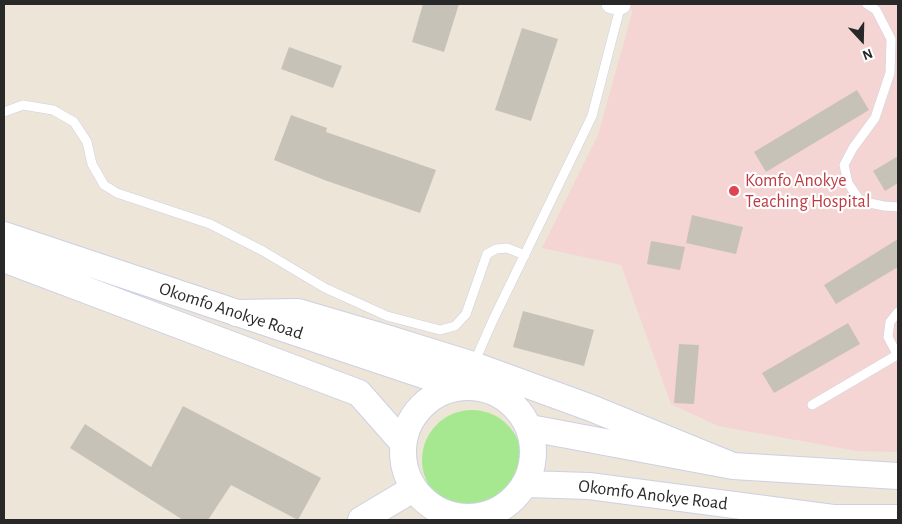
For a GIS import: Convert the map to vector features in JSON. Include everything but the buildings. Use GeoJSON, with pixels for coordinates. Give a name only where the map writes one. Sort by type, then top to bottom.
{"type":"FeatureCollection","features":[{"type":"Feature","properties":{"kind":"main road","name":"Okomfo Anokye Road"},"geometry":{"type":"LineString","coordinates":[[4,235],[459,387]]}},
{"type":"Feature","properties":{"kind":"main road","name":"Okomfo Anokye Road"},"geometry":{"type":"LineString","coordinates":[[4,259],[359,393],[403,444]]}},
{"type":"Feature","properties":{"kind":"main road"},"geometry":{"type":"LineString","coordinates":[[236,313],[298,312],[473,365],[591,408],[733,466]]}},
{"type":"Feature","properties":{"kind":"main road"},"geometry":{"type":"LineString","coordinates":[[459,387],[484,388],[501,395],[518,410],[530,428],[534,442],[534,457],[527,484],[511,502],[492,513],[478,517],[444,518],[423,500],[414,489],[407,476],[403,462],[403,444],[411,420],[420,408],[432,398],[445,391],[459,387]]}},
{"type":"Feature","properties":{"kind":"main road"},"geometry":{"type":"LineString","coordinates":[[530,428],[733,466],[898,476]]}},
{"type":"Feature","properties":{"kind":"main road","name":"Okomfo Anokye Road"},"geometry":{"type":"LineString","coordinates":[[527,484],[589,486],[833,518],[898,518]]}},
{"type":"Feature","properties":{"kind":"main road"},"geometry":{"type":"LineString","coordinates":[[361,520],[414,489]]}},
{"type":"Feature","properties":{"kind":"lane"},"geometry":{"type":"LineString","coordinates":[[473,365],[592,116],[617,4]]}},
{"type":"Feature","properties":{"kind":"lane"},"geometry":{"type":"LineString","coordinates":[[867,4],[876,10],[891,39],[890,73],[875,118],[853,148],[844,166],[848,183],[860,201],[898,207]]}},
{"type":"Feature","properties":{"kind":"lane"},"geometry":{"type":"LineString","coordinates":[[4,112],[23,106],[53,110],[74,122],[87,142],[92,164],[104,185],[117,193],[210,224],[262,251],[325,288],[388,316],[440,330],[455,326],[466,314],[487,254],[496,249],[506,248],[525,255]]}},
{"type":"Feature","properties":{"kind":"lane"},"geometry":{"type":"LineString","coordinates":[[812,405],[898,356],[888,336],[890,322],[898,312]]}},
{"type":"Feature","properties":{"kind":"shaded area","name":"Komfo Anokye Teaching Hospital"},"geometry":{"type":"Polygon","coordinates":[[[631,4],[898,4],[898,452],[857,451],[718,426],[671,404],[621,265],[542,248],[598,135],[632,13],[631,4]]]}},
{"type":"Feature","properties":{"kind":"green space"},"geometry":{"type":"Polygon","coordinates":[[[472,410],[491,414],[507,425],[518,441],[522,460],[518,479],[507,495],[491,506],[472,510],[453,506],[437,495],[426,479],[422,460],[426,441],[437,425],[453,414],[472,410]]]}},
{"type":"Feature","properties":{"kind":"place","name":"Komfo Anokye Teaching Hospital"},"geometry":{"type":"Point","coordinates":[734,191]}}]}
